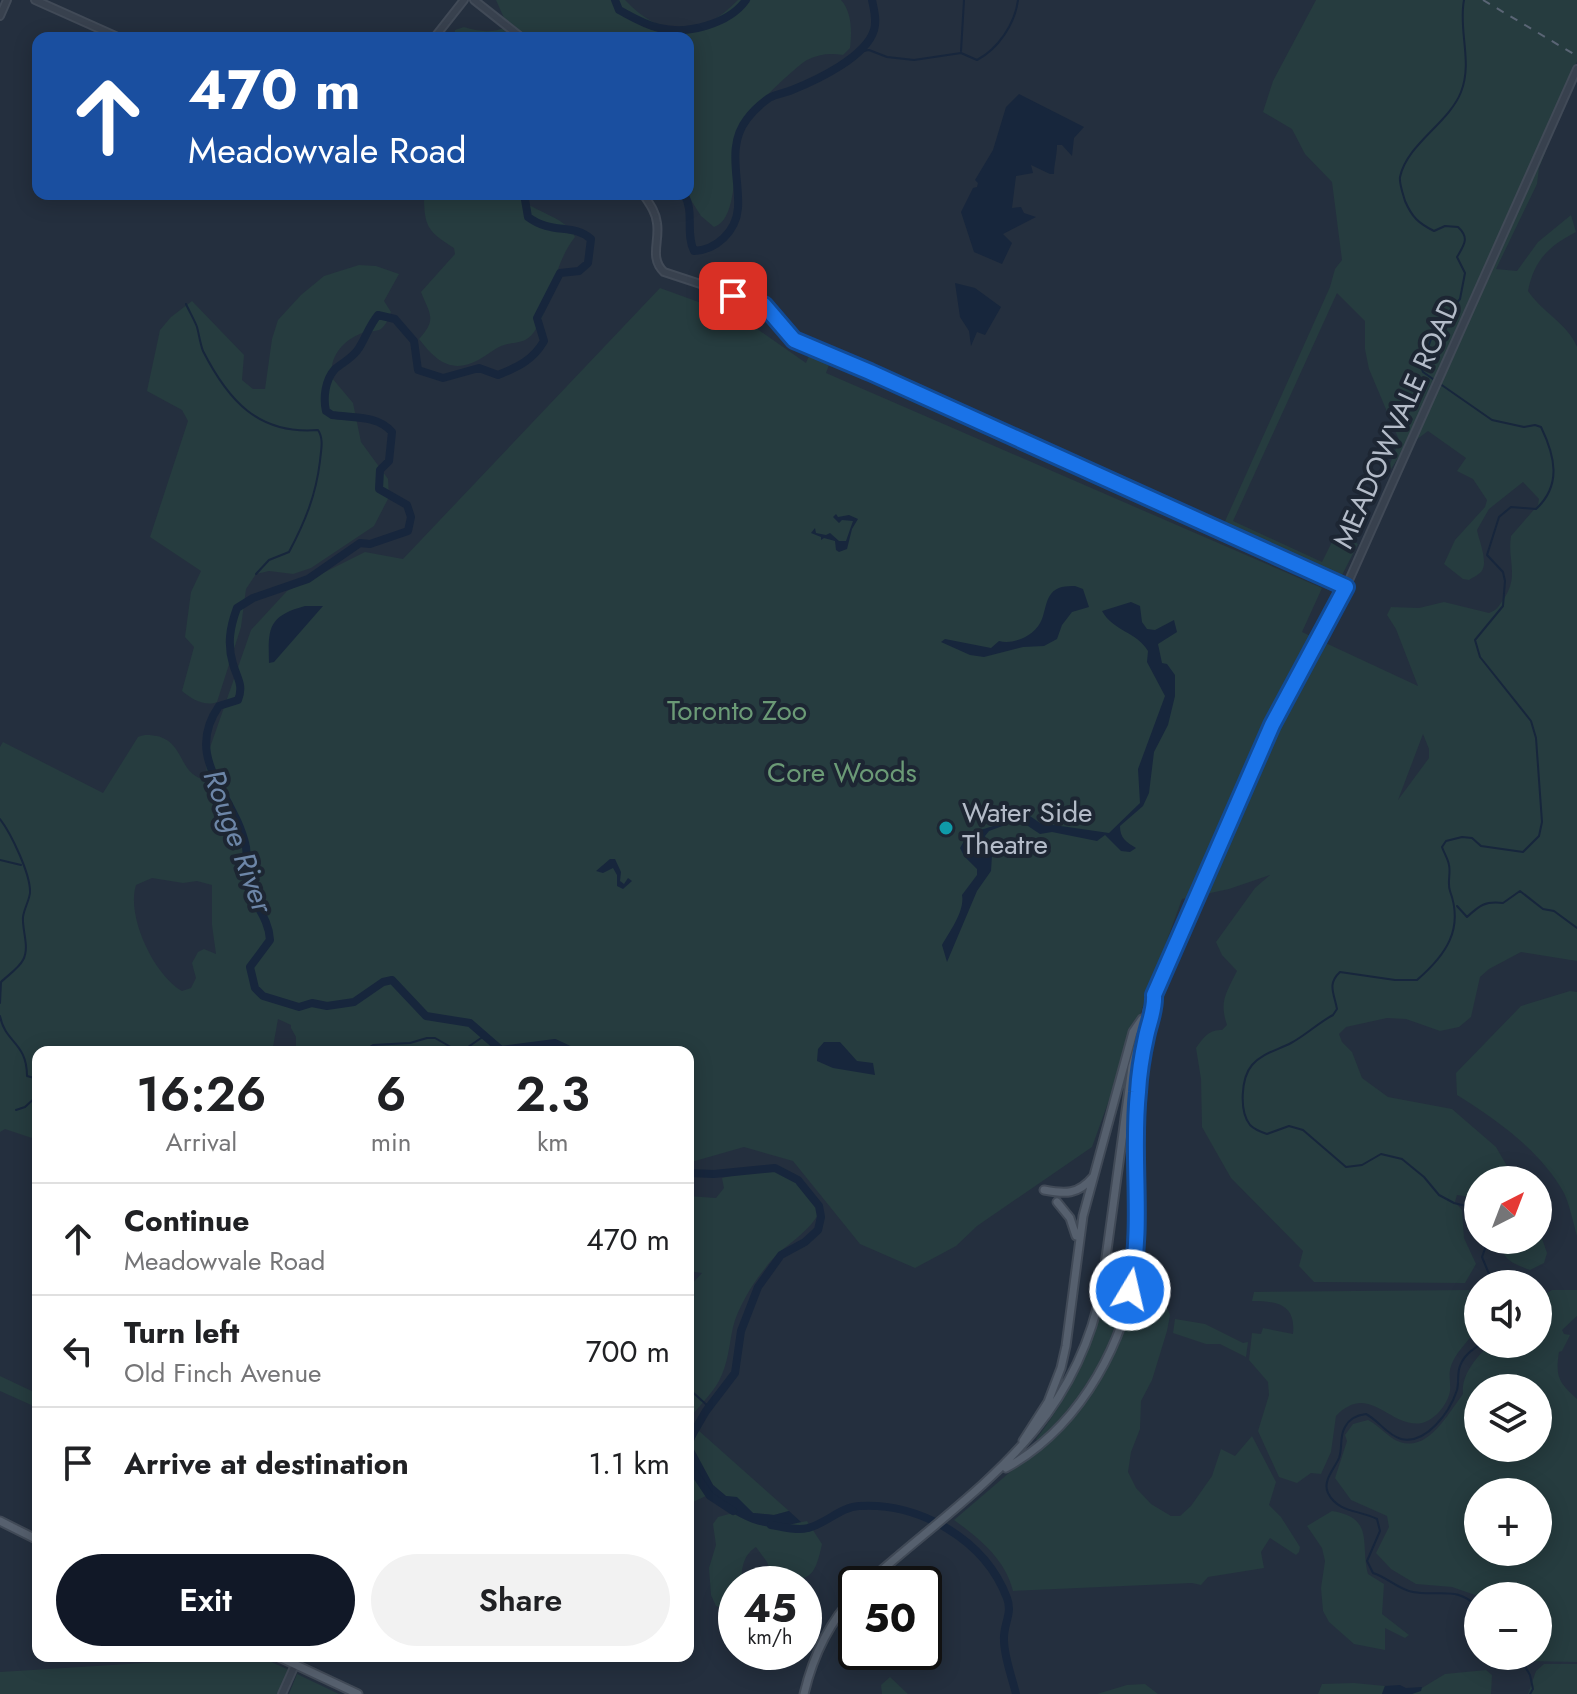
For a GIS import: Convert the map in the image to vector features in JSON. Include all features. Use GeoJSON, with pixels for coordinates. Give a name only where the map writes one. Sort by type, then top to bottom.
{"type":"FeatureCollection","features":[{"type":"Feature","properties":{"kind":"main road","name":"MEADOWVALE ROAD"},"geometry":{"type":"LineString","coordinates":[[887,1566],[1016,1454],[1044,1421],[1071,1377],[1097,1313],[1132,1067],[1148,1010],[1272,725],[1346,587]]}},
{"type":"Feature","properties":{"kind":"main road"},"geometry":{"type":"LineString","coordinates":[[1114,1346],[1136,1255],[1136,1119],[1145,1043],[1155,1007],[1154,995]]}},
{"type":"Feature","properties":{"kind":"main road"},"geometry":{"type":"LineString","coordinates":[[1016,1454],[1056,1381],[1066,1346],[1083,1216],[1133,1032],[1148,1010]]}},
{"type":"Feature","properties":{"kind":"main road"},"geometry":{"type":"LineString","coordinates":[[1044,1190],[1070,1194],[1095,1175]]}},
{"type":"Feature","properties":{"kind":"main road"},"geometry":{"type":"LineString","coordinates":[[1057,1202],[1075,1226],[1076,1267]]}},
{"type":"Feature","properties":{"kind":"main road"},"geometry":{"type":"LineString","coordinates":[[997,1473],[1018,1461],[1071,1413],[1093,1383],[1132,1306],[1141,1298],[1165,1295]]}},
{"type":"Feature","properties":{"kind":"main road"},"geometry":{"type":"LineString","coordinates":[[0,1521],[32,1537]]}},
{"type":"Feature","properties":{"kind":"main road"},"geometry":{"type":"LineString","coordinates":[[804,1694],[811,1666],[838,1615]]}},
{"type":"Feature","properties":{"kind":"main road"},"geometry":{"type":"LineString","coordinates":[[289,1662],[358,1694]]}},
{"type":"Feature","properties":{"kind":"street"},"geometry":{"type":"LineString","coordinates":[[0,16],[7,0]]}},
{"type":"Feature","properties":{"kind":"street"},"geometry":{"type":"LineString","coordinates":[[35,0],[107,32]]}},
{"type":"Feature","properties":{"kind":"street"},"geometry":{"type":"LineString","coordinates":[[439,32],[464,0]]}},
{"type":"Feature","properties":{"kind":"street"},"geometry":{"type":"LineString","coordinates":[[474,0],[514,32]]}},
{"type":"Feature","properties":{"kind":"street","name":"MEADOWVALE ROAD"},"geometry":{"type":"LineString","coordinates":[[1346,587],[1577,69]]}},
{"type":"Feature","properties":{"kind":"street"},"geometry":{"type":"LineString","coordinates":[[647,200],[657,222],[656,260],[664,272],[764,305],[794,340],[1346,587]]}},
{"type":"Feature","properties":{"kind":"street"},"geometry":{"type":"LineString","coordinates":[[282,1694],[295,1665]]}},
{"type":"Feature","properties":{"kind":"green space"},"geometry":{"type":"Polygon","coordinates":[[[496,0],[625,0],[653,22],[682,29],[710,22],[738,0],[841,0],[851,29],[850,48],[843,55],[825,54],[807,60],[745,119],[738,136],[732,198],[723,221],[714,227],[701,216],[691,200],[694,200],[694,32],[455,32],[464,27],[486,31],[508,27],[496,0]]]}},
{"type":"Feature","properties":{"kind":"green space","name":"Toronto Zoo"},"geometry":{"type":"Polygon","coordinates":[[[1316,0],[1577,0],[1577,61],[1539,168],[1537,184],[1496,269],[1517,271],[1538,242],[1571,215],[1576,232],[1544,255],[1534,271],[1528,291],[1568,332],[1577,347],[1577,961],[1521,952],[1489,969],[1480,977],[1471,1017],[1459,1027],[1440,1031],[1406,1019],[1387,1018],[1346,1027],[1339,1034],[1352,1052],[1362,1078],[1388,1097],[1452,1109],[1496,1147],[1507,1166],[1464,1166],[1464,1196],[1457,1195],[1455,1202],[1462,1210],[1464,1254],[1471,1254],[1476,1264],[1473,1270],[1464,1270],[1464,1283],[1314,1282],[1299,1266],[1303,1251],[1231,1178],[1202,1127],[1201,1079],[1196,1048],[1207,1035],[1227,1025],[1224,1004],[1237,971],[1222,955],[1216,942],[1255,888],[1270,875],[1229,889],[1182,899],[1092,1147],[977,1226],[956,1246],[915,1268],[860,1244],[793,1161],[744,1147],[694,1161],[694,1046],[296,1046],[291,1025],[278,1019],[273,1046],[32,1046],[32,1138],[5,1129],[0,1132],[0,747],[3,742],[103,793],[138,737],[157,736],[173,745],[191,772],[207,780],[206,759],[251,630],[287,591],[365,552],[403,559],[660,288],[740,317],[806,363],[810,353],[830,362],[826,373],[1322,588],[1302,632],[1418,686],[1396,629],[1387,615],[1391,607],[1419,608],[1444,602],[1489,613],[1496,609],[1511,583],[1511,536],[1538,505],[1539,499],[1523,482],[1489,509],[1477,530],[1484,563],[1478,575],[1469,580],[1463,579],[1444,564],[1455,540],[1485,507],[1487,500],[1473,479],[1457,471],[1466,458],[1428,431],[1404,449],[1391,469],[1389,467],[1399,440],[1369,369],[1365,321],[1337,293],[1233,521],[1322,562],[1336,534],[1358,544],[1340,579],[1222,528],[1330,287],[1335,269],[1342,260],[1332,182],[1305,154],[1292,129],[1263,112],[1273,81],[1316,0]],[[1423,734],[1398,800],[1429,758],[1423,734]],[[152,878],[136,885],[134,898],[145,944],[162,972],[182,991],[191,988],[196,978],[192,963],[198,952],[204,949],[216,954],[212,885],[197,881],[183,883],[152,878]]]}},
{"type":"Feature","properties":{"kind":"green space"},"geometry":{"type":"Polygon","coordinates":[[[424,200],[523,200],[570,230],[575,237],[561,261],[540,322],[527,339],[501,346],[470,364],[453,366],[438,359],[419,339],[430,321],[421,292],[455,254],[454,248],[429,227],[424,200]]]}},
{"type":"Feature","properties":{"kind":"green space"},"geometry":{"type":"Polygon","coordinates":[[[359,265],[376,266],[399,274],[384,301],[391,312],[381,329],[362,333],[343,345],[333,363],[332,378],[353,403],[361,442],[388,479],[389,497],[374,526],[311,568],[293,574],[269,571],[256,574],[246,589],[241,627],[217,702],[208,704],[199,701],[182,691],[194,647],[185,637],[191,592],[201,571],[150,537],[188,421],[182,410],[147,391],[160,330],[192,301],[244,355],[242,380],[253,389],[265,389],[278,320],[324,276],[359,265]]]}},
{"type":"Feature","properties":{"kind":"green space"},"geometry":{"type":"Polygon","coordinates":[[[1570,991],[1577,992],[1577,1236],[1564,1193],[1552,1175],[1552,1166],[1545,1166],[1517,1138],[1457,1095],[1456,1073],[1521,1006],[1570,991]]]}},
{"type":"Feature","properties":{"kind":"green space"},"geometry":{"type":"Polygon","coordinates":[[[772,1167],[800,1183],[821,1208],[811,1225],[773,1259],[751,1288],[735,1319],[719,1381],[694,1413],[694,1282],[702,1273],[694,1272],[694,1196],[716,1198],[724,1188],[722,1178],[772,1167]]]}},
{"type":"Feature","properties":{"kind":"green space"},"geometry":{"type":"Polygon","coordinates":[[[1504,1254],[1547,1254],[1544,1263],[1530,1270],[1509,1260],[1504,1254]]]}},
{"type":"Feature","properties":{"kind":"green space"},"geometry":{"type":"Polygon","coordinates":[[[1111,1259],[1130,1278],[1116,1324],[1085,1386],[1038,1441],[1036,1439],[1064,1398],[1086,1354],[1101,1308],[1111,1259]]]}},
{"type":"Feature","properties":{"kind":"green space"},"geometry":{"type":"Polygon","coordinates":[[[1464,1290],[1464,1345],[1451,1366],[1450,1391],[1444,1406],[1427,1421],[1410,1423],[1369,1404],[1348,1406],[1336,1416],[1331,1452],[1321,1474],[1311,1473],[1297,1483],[1279,1477],[1258,1431],[1269,1395],[1268,1382],[1249,1360],[1252,1333],[1261,1334],[1263,1328],[1293,1334],[1293,1324],[1292,1317],[1283,1307],[1270,1302],[1252,1301],[1254,1292],[1464,1290]]]}},
{"type":"Feature","properties":{"kind":"green space"},"geometry":{"type":"Polygon","coordinates":[[[1552,1290],[1577,1290],[1577,1316],[1562,1330],[1570,1335],[1559,1352],[1558,1374],[1562,1384],[1577,1399],[1577,1662],[1552,1662],[1552,1582],[1464,1582],[1464,1591],[1416,1584],[1391,1569],[1376,1553],[1389,1527],[1387,1516],[1351,1500],[1335,1478],[1347,1441],[1345,1435],[1353,1424],[1368,1420],[1400,1442],[1410,1444],[1420,1441],[1437,1428],[1451,1410],[1463,1394],[1464,1384],[1464,1462],[1552,1462],[1552,1374],[1468,1374],[1477,1358],[1552,1358],[1552,1290]]]}},
{"type":"Feature","properties":{"kind":"green space"},"geometry":{"type":"Polygon","coordinates":[[[1152,1297],[1164,1299],[1170,1315],[1152,1380],[1141,1401],[1140,1429],[1131,1452],[1128,1472],[1136,1488],[1151,1504],[1171,1516],[1180,1516],[1212,1476],[1221,1449],[1235,1456],[1252,1436],[1276,1482],[1269,1505],[1281,1517],[1300,1547],[1299,1552],[1296,1555],[1270,1538],[1261,1552],[1264,1568],[1208,1577],[1201,1585],[1013,1591],[998,1559],[954,1520],[1036,1450],[1094,1386],[1120,1342],[1130,1312],[1138,1303],[1152,1297]]]}},
{"type":"Feature","properties":{"kind":"green space"},"geometry":{"type":"Polygon","coordinates":[[[1175,1319],[1205,1324],[1243,1343],[1248,1342],[1246,1357],[1220,1344],[1206,1344],[1173,1333],[1175,1319]]]}},
{"type":"Feature","properties":{"kind":"green space"},"geometry":{"type":"Polygon","coordinates":[[[0,1376],[32,1391],[32,1405],[0,1391],[0,1376]]]}},
{"type":"Feature","properties":{"kind":"green space"},"geometry":{"type":"Polygon","coordinates":[[[698,1430],[789,1511],[774,1515],[753,1513],[737,1498],[726,1496],[713,1485],[694,1450],[698,1430]]]}},
{"type":"Feature","properties":{"kind":"green space"},"geometry":{"type":"Polygon","coordinates":[[[694,1472],[697,1480],[708,1495],[694,1502],[694,1472]]]}},
{"type":"Feature","properties":{"kind":"green space"},"geometry":{"type":"Polygon","coordinates":[[[1332,1511],[1346,1514],[1360,1526],[1368,1574],[1384,1584],[1382,1614],[1409,1635],[1405,1638],[1385,1628],[1385,1650],[1354,1644],[1329,1622],[1323,1611],[1321,1588],[1325,1561],[1322,1548],[1307,1526],[1332,1511]]]}},
{"type":"Feature","properties":{"kind":"green space"},"geometry":{"type":"Polygon","coordinates":[[[733,1513],[751,1522],[769,1525],[807,1521],[822,1544],[816,1566],[768,1566],[756,1547],[748,1554],[744,1566],[718,1566],[716,1606],[711,1595],[709,1568],[716,1545],[713,1524],[718,1517],[733,1513]]]}},
{"type":"Feature","properties":{"kind":"green space"},"geometry":{"type":"Polygon","coordinates":[[[161,1662],[271,1662],[289,1670],[277,1694],[0,1694],[0,1672],[161,1662]]]}},
{"type":"Feature","properties":{"kind":"green space"},"geometry":{"type":"Polygon","coordinates":[[[1552,1664],[1577,1664],[1577,1694],[1528,1694],[1536,1671],[1552,1670],[1552,1664]]]}},
{"type":"Feature","properties":{"kind":"green space"},"geometry":{"type":"Polygon","coordinates":[[[1486,1670],[1492,1675],[1491,1694],[1412,1694],[1445,1674],[1486,1670]]]}},
{"type":"Feature","properties":{"kind":"green space"},"geometry":{"type":"Polygon","coordinates":[[[297,1674],[339,1694],[289,1694],[297,1674]]]}},
{"type":"Feature","properties":{"kind":"green space"},"geometry":{"type":"Polygon","coordinates":[[[890,1677],[908,1694],[882,1694],[881,1685],[890,1677]]]}},
{"type":"Feature","properties":{"kind":"green space"},"geometry":{"type":"Polygon","coordinates":[[[1145,1684],[1158,1694],[1097,1694],[1127,1685],[1145,1684]]]}},
{"type":"Feature","properties":{"kind":"green space"},"geometry":{"type":"Polygon","coordinates":[[[1322,1684],[1385,1686],[1382,1694],[1318,1694],[1322,1684]]]}},
{"type":"Feature","properties":{"kind":"water"},"geometry":{"type":"Polygon","coordinates":[[[1019,94],[1084,127],[1074,138],[1072,156],[1062,145],[1057,145],[1054,174],[1031,165],[1033,173],[1016,176],[1012,208],[1021,207],[1024,213],[1036,217],[1003,234],[1012,243],[1002,264],[974,252],[961,212],[973,188],[977,187],[975,180],[993,150],[1006,107],[1019,94]]]}},
{"type":"Feature","properties":{"kind":"water"},"geometry":{"type":"Polygon","coordinates":[[[955,283],[975,288],[1001,307],[985,335],[977,332],[971,346],[969,331],[960,317],[955,283]]]}},
{"type":"Feature","properties":{"kind":"water"},"geometry":{"type":"Polygon","coordinates":[[[836,514],[838,517],[849,515],[858,519],[847,549],[839,552],[835,541],[821,540],[821,537],[811,533],[815,528],[816,533],[830,533],[839,541],[846,541],[853,521],[842,520],[839,523],[833,517],[836,514]]]}},
{"type":"Feature","properties":{"kind":"water"},"geometry":{"type":"Polygon","coordinates":[[[1075,586],[1083,589],[1089,607],[1072,612],[1062,625],[1057,639],[1044,646],[1023,647],[984,657],[970,655],[941,642],[945,639],[991,648],[999,641],[1012,642],[1024,638],[1039,625],[1053,591],[1075,586]]]}},
{"type":"Feature","properties":{"kind":"water"},"geometry":{"type":"Polygon","coordinates":[[[1131,602],[1140,606],[1142,622],[1147,629],[1155,630],[1174,620],[1177,632],[1158,644],[1162,663],[1167,664],[1175,675],[1175,696],[1168,725],[1154,752],[1149,793],[1143,806],[1120,826],[1124,839],[1136,848],[1130,852],[1121,851],[1105,835],[1097,841],[1052,832],[1040,834],[1019,820],[989,831],[985,836],[992,855],[991,871],[977,891],[947,962],[942,945],[959,914],[962,895],[977,875],[977,869],[960,848],[968,834],[1012,820],[1012,811],[1017,807],[1040,823],[1109,833],[1140,803],[1138,769],[1165,696],[1147,662],[1148,651],[1138,640],[1112,623],[1102,611],[1131,602]]]}},
{"type":"Feature","properties":{"kind":"water"},"geometry":{"type":"Polygon","coordinates":[[[305,606],[323,606],[274,662],[269,663],[273,625],[284,614],[305,606]]]}},
{"type":"Feature","properties":{"kind":"water"},"geometry":{"type":"Polygon","coordinates":[[[610,859],[615,859],[621,872],[620,881],[624,884],[628,878],[632,881],[623,889],[617,886],[613,868],[603,873],[596,871],[610,859]]]}},
{"type":"Feature","properties":{"kind":"water"},"geometry":{"type":"Polygon","coordinates":[[[824,1042],[840,1042],[857,1061],[873,1063],[875,1075],[833,1068],[817,1061],[818,1049],[824,1042]]]}},
{"type":"Feature","properties":{"kind":"water"},"geometry":{"type":"Polygon","coordinates":[[[694,1450],[713,1485],[726,1496],[737,1497],[753,1513],[774,1515],[789,1511],[801,1522],[774,1527],[744,1519],[720,1503],[694,1472],[694,1450]]]}},
{"type":"Feature","properties":{"kind":"water"},"geometry":{"type":"Polygon","coordinates":[[[1400,1685],[1406,1688],[1422,1687],[1421,1691],[1412,1694],[1382,1694],[1385,1686],[1400,1685]]]}},
{"type":"Feature","properties":{"kind":"waterway","name":"Rouge River"},"geometry":{"type":"LineString","coordinates":[[615,0],[619,10],[644,23],[670,30],[707,26],[729,15],[746,0]]}},
{"type":"Feature","properties":{"kind":"waterway","name":"Rouge River"},"geometry":{"type":"LineString","coordinates":[[687,200],[694,251],[710,247],[724,238],[733,225],[738,208],[735,151],[747,119],[769,98],[827,74],[861,49],[875,26],[872,0]]}},
{"type":"Feature","properties":{"kind":"waterway"},"geometry":{"type":"LineString","coordinates":[[961,51],[964,0]]}},
{"type":"Feature","properties":{"kind":"waterway"},"geometry":{"type":"LineString","coordinates":[[858,52],[869,50],[887,57],[914,60],[961,53],[977,60],[1004,35],[1018,0]]}},
{"type":"Feature","properties":{"kind":"waterway"},"geometry":{"type":"LineString","coordinates":[[1464,0],[1466,69],[1461,92],[1447,114],[1411,154],[1404,165],[1400,182],[1405,201],[1420,222],[1434,231],[1445,226],[1458,227],[1465,238],[1457,257],[1465,273],[1460,299],[1435,328],[1421,367],[1423,372],[1492,420],[1524,427],[1541,427],[1550,449],[1553,480],[1544,500],[1536,509],[1511,507],[1499,517],[1487,555],[1503,572],[1503,606],[1475,640],[1480,657],[1531,721],[1536,738],[1542,822],[1539,836],[1523,852],[1481,846],[1472,838],[1446,841],[1442,847],[1449,865],[1449,888],[1455,917],[1444,951],[1417,980],[1340,972],[1333,985],[1337,1009],[1333,1015],[1296,1040],[1256,1061],[1248,1071],[1243,1095],[1246,1119],[1258,1130],[1267,1134],[1289,1126],[1303,1130],[1346,1167],[1362,1165],[1381,1154],[1402,1159],[1424,1177],[1439,1195],[1464,1206]]}},
{"type":"Feature","properties":{"kind":"waterway","name":"Rouge River"},"geometry":{"type":"LineString","coordinates":[[496,1046],[470,1023],[426,1016],[392,980],[383,982],[354,1002],[327,1006],[312,1003],[299,1007],[263,996],[255,988],[250,967],[270,940],[269,933],[249,890],[246,847],[240,828],[214,776],[206,743],[209,725],[219,706],[238,700],[240,695],[230,643],[237,608],[253,598],[308,579],[360,543],[370,544],[408,531],[411,517],[407,505],[379,489],[380,470],[389,461],[392,432],[372,420],[332,415],[325,406],[329,378],[357,351],[378,315],[395,319],[414,341],[418,370],[443,378],[479,368],[498,375],[524,362],[544,341],[537,318],[560,273],[579,271],[588,263],[591,239],[577,231],[545,226],[528,217],[525,200]]}},
{"type":"Feature","properties":{"kind":"waterway"},"geometry":{"type":"LineString","coordinates":[[186,304],[213,369],[247,411],[278,427],[318,430],[321,437],[316,485],[300,530],[289,552],[269,560],[256,574]]}},
{"type":"Feature","properties":{"kind":"waterway"},"geometry":{"type":"LineString","coordinates":[[0,819],[20,854],[30,893],[23,917],[25,955],[19,966],[1,982],[0,1003]]}},
{"type":"Feature","properties":{"kind":"waterway"},"geometry":{"type":"LineString","coordinates":[[0,860],[21,865]]}},
{"type":"Feature","properties":{"kind":"waterway"},"geometry":{"type":"LineString","coordinates":[[1457,906],[1467,917],[1483,905],[1503,903],[1520,891],[1543,909],[1554,911],[1577,928]]}},
{"type":"Feature","properties":{"kind":"waterway"},"geometry":{"type":"LineString","coordinates":[[0,1016],[6,1032],[20,1049],[27,1076],[32,1077]]}},
{"type":"Feature","properties":{"kind":"waterway"},"geometry":{"type":"LineString","coordinates":[[469,1046],[484,1036]]}},
{"type":"Feature","properties":{"kind":"waterway"},"geometry":{"type":"LineString","coordinates":[[371,1046],[410,1043],[427,1038],[435,1038],[449,1046]]}},
{"type":"Feature","properties":{"kind":"waterway","name":"Rouge River"},"geometry":{"type":"LineString","coordinates":[[532,1046],[555,1043],[561,1046]]}},
{"type":"Feature","properties":{"kind":"waterway"},"geometry":{"type":"LineString","coordinates":[[16,1110],[32,1101]]}},
{"type":"Feature","properties":{"kind":"waterway","name":"Rouge River"},"geometry":{"type":"LineString","coordinates":[[694,1173],[775,1168],[798,1180],[819,1206],[821,1217],[818,1230],[805,1242],[781,1255],[758,1287],[741,1331],[735,1373],[694,1432]]}},
{"type":"Feature","properties":{"kind":"waterway"},"geometry":{"type":"LineString","coordinates":[[1483,1254],[1487,1270]]}},
{"type":"Feature","properties":{"kind":"waterway"},"geometry":{"type":"LineString","coordinates":[[1464,1597],[1408,1591],[1373,1573],[1367,1561],[1380,1531],[1377,1519],[1337,1504],[1328,1493],[1327,1484],[1339,1458],[1342,1435],[1349,1422],[1356,1416],[1366,1414],[1396,1437],[1410,1440],[1419,1437],[1436,1425],[1449,1408],[1465,1358]]}},
{"type":"Feature","properties":{"kind":"waterway"},"geometry":{"type":"LineString","coordinates":[[694,1393],[709,1407]]}},
{"type":"Feature","properties":{"kind":"waterway","name":"Rouge River"},"geometry":{"type":"LineString","coordinates":[[694,1472],[710,1496],[733,1511]]}},
{"type":"Feature","properties":{"kind":"waterway","name":"Rouge River"},"geometry":{"type":"LineString","coordinates":[[771,1525],[804,1529],[852,1507],[882,1506],[927,1518],[967,1542],[997,1577],[1007,1598],[1009,1609],[1004,1647],[1016,1694]]}},
{"type":"Feature","properties":{"kind":"waterway"},"geometry":{"type":"LineString","coordinates":[[1527,1670],[1533,1689],[1530,1694]]}},
{"type":"Feature","properties":{"kind":"railway"},"geometry":{"type":"LineString","coordinates":[[1483,0],[1577,56]]}},
{"type":"Feature","properties":{"kind":"place","name":"Water Side Theatre"},"geometry":{"type":"Point","coordinates":[946,828]}},
{"type":"Feature","properties":{"kind":"route"},"geometry":{"type":"LineString","coordinates":[[733,296],[764,305],[794,340],[1346,587],[1272,725],[1154,995],[1155,1007],[1146,1034],[1138,1090],[1135,1144],[1138,1217],[1130,1290]]}},
{"type":"Feature","properties":{"kind":"park label","name":"Core Woods"},"geometry":{"type":"Point","coordinates":[842,772]}}]}
